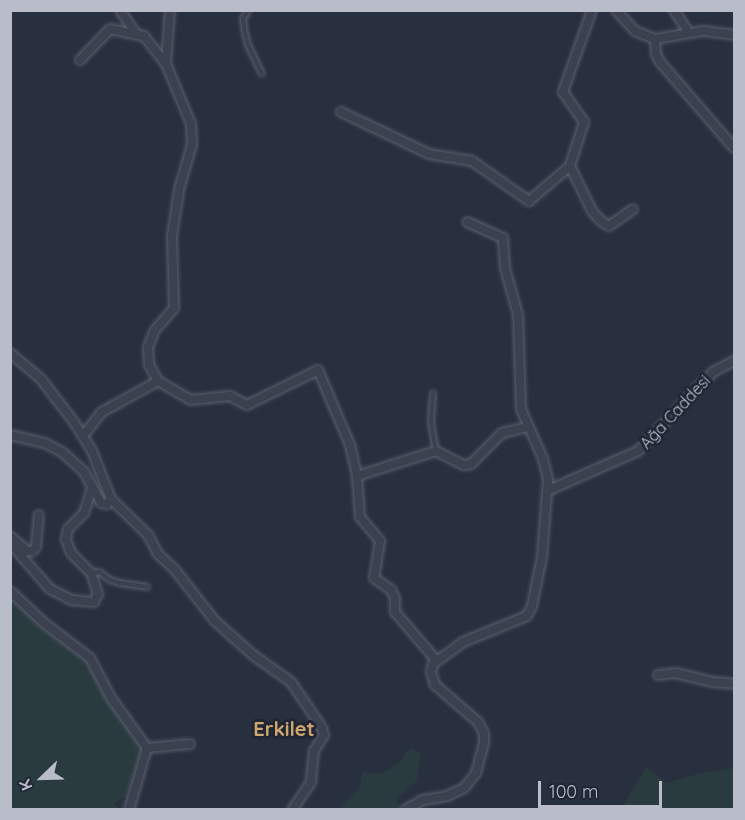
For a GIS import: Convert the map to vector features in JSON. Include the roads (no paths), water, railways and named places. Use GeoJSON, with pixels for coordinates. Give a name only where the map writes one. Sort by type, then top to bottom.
{"type":"FeatureCollection","features":[{"type":"Feature","properties":{"kind":"street"},"geometry":{"type":"LineString","coordinates":[[120,10],[136,35]]}},
{"type":"Feature","properties":{"kind":"street"},"geometry":{"type":"LineString","coordinates":[[166,64],[170,10]]}},
{"type":"Feature","properties":{"kind":"street"},"geometry":{"type":"LineString","coordinates":[[341,112],[429,154],[472,162],[529,201],[570,166],[584,122],[563,92],[592,10]]}},
{"type":"Feature","properties":{"kind":"street"},"geometry":{"type":"LineString","coordinates":[[616,10],[635,31],[655,39],[689,33],[713,32],[735,35]]}},
{"type":"Feature","properties":{"kind":"street"},"geometry":{"type":"LineString","coordinates":[[674,10],[689,33]]}},
{"type":"Feature","properties":{"kind":"street"},"geometry":{"type":"LineString","coordinates":[[80,60],[110,29],[144,36],[166,64],[190,124],[192,144],[180,190],[172,236],[174,308],[155,330],[148,346],[148,365],[158,381],[191,400],[230,396],[247,405],[318,370],[350,445],[357,476],[360,517],[380,541],[374,578],[391,590],[395,598],[395,612],[436,660]]}},
{"type":"Feature","properties":{"kind":"street"},"geometry":{"type":"LineString","coordinates":[[655,39],[660,62],[735,148]]}},
{"type":"Feature","properties":{"kind":"street"},"geometry":{"type":"LineString","coordinates":[[570,166],[592,211],[601,221],[609,226],[633,209]]}},
{"type":"Feature","properties":{"kind":"street"},"geometry":{"type":"LineString","coordinates":[[405,810],[423,800],[447,796],[464,788],[476,773],[485,738],[483,729],[435,685],[431,672],[436,660],[463,642],[520,621],[530,613],[542,558],[549,490],[543,459],[527,427],[519,399],[518,315],[504,268],[503,238],[467,222]]}},
{"type":"Feature","properties":{"kind":"street"},"geometry":{"type":"LineString","coordinates":[[10,352],[53,393],[83,436],[111,499],[148,535],[158,554],[175,570],[215,621],[253,655],[291,682],[323,730],[323,738],[314,751],[310,782],[292,810]]}},
{"type":"Feature","properties":{"kind":"street","name":"Ağa Caddesi"},"geometry":{"type":"LineString","coordinates":[[549,490],[638,451],[713,372],[735,362]]}},
{"type":"Feature","properties":{"kind":"street"},"geometry":{"type":"LineString","coordinates":[[83,436],[102,412],[158,381]]}},
{"type":"Feature","properties":{"kind":"street"},"geometry":{"type":"LineString","coordinates":[[357,476],[436,452],[464,465],[471,464],[502,433],[527,427]]}},
{"type":"Feature","properties":{"kind":"street"},"geometry":{"type":"LineString","coordinates":[[10,435],[45,443],[62,452],[77,465],[101,503],[107,504],[111,499]]}},
{"type":"Feature","properties":{"kind":"street"},"geometry":{"type":"LineString","coordinates":[[10,543],[50,589],[72,600],[88,603],[96,600],[98,594],[91,573],[71,552],[66,539],[68,529],[84,513],[93,488]]}},
{"type":"Feature","properties":{"kind":"street"},"geometry":{"type":"LineString","coordinates":[[10,536],[27,551],[32,551],[36,547],[39,515]]}},
{"type":"Feature","properties":{"kind":"street"},"geometry":{"type":"LineString","coordinates":[[10,591],[44,623],[90,658],[111,698],[147,748]]}},
{"type":"Feature","properties":{"kind":"street"},"geometry":{"type":"LineString","coordinates":[[658,675],[676,673],[713,682],[735,684]]}},
{"type":"Feature","properties":{"kind":"street"},"geometry":{"type":"LineString","coordinates":[[147,748],[190,744]]}},
{"type":"Feature","properties":{"kind":"street"},"geometry":{"type":"LineString","coordinates":[[129,810],[147,748]]}},
{"type":"Feature","properties":{"kind":"lane"},"geometry":{"type":"LineString","coordinates":[[249,10],[243,18],[244,27],[248,45],[262,74]]}},
{"type":"Feature","properties":{"kind":"lane"},"geometry":{"type":"LineString","coordinates":[[434,393],[431,423],[436,452]]}},
{"type":"Feature","properties":{"kind":"lane"},"geometry":{"type":"LineString","coordinates":[[91,573],[100,572],[110,580],[148,587]]}},
{"type":"Feature","properties":{"kind":"district","name":"Erkilet"},"geometry":{"type":"Point","coordinates":[284,728]}}]}
